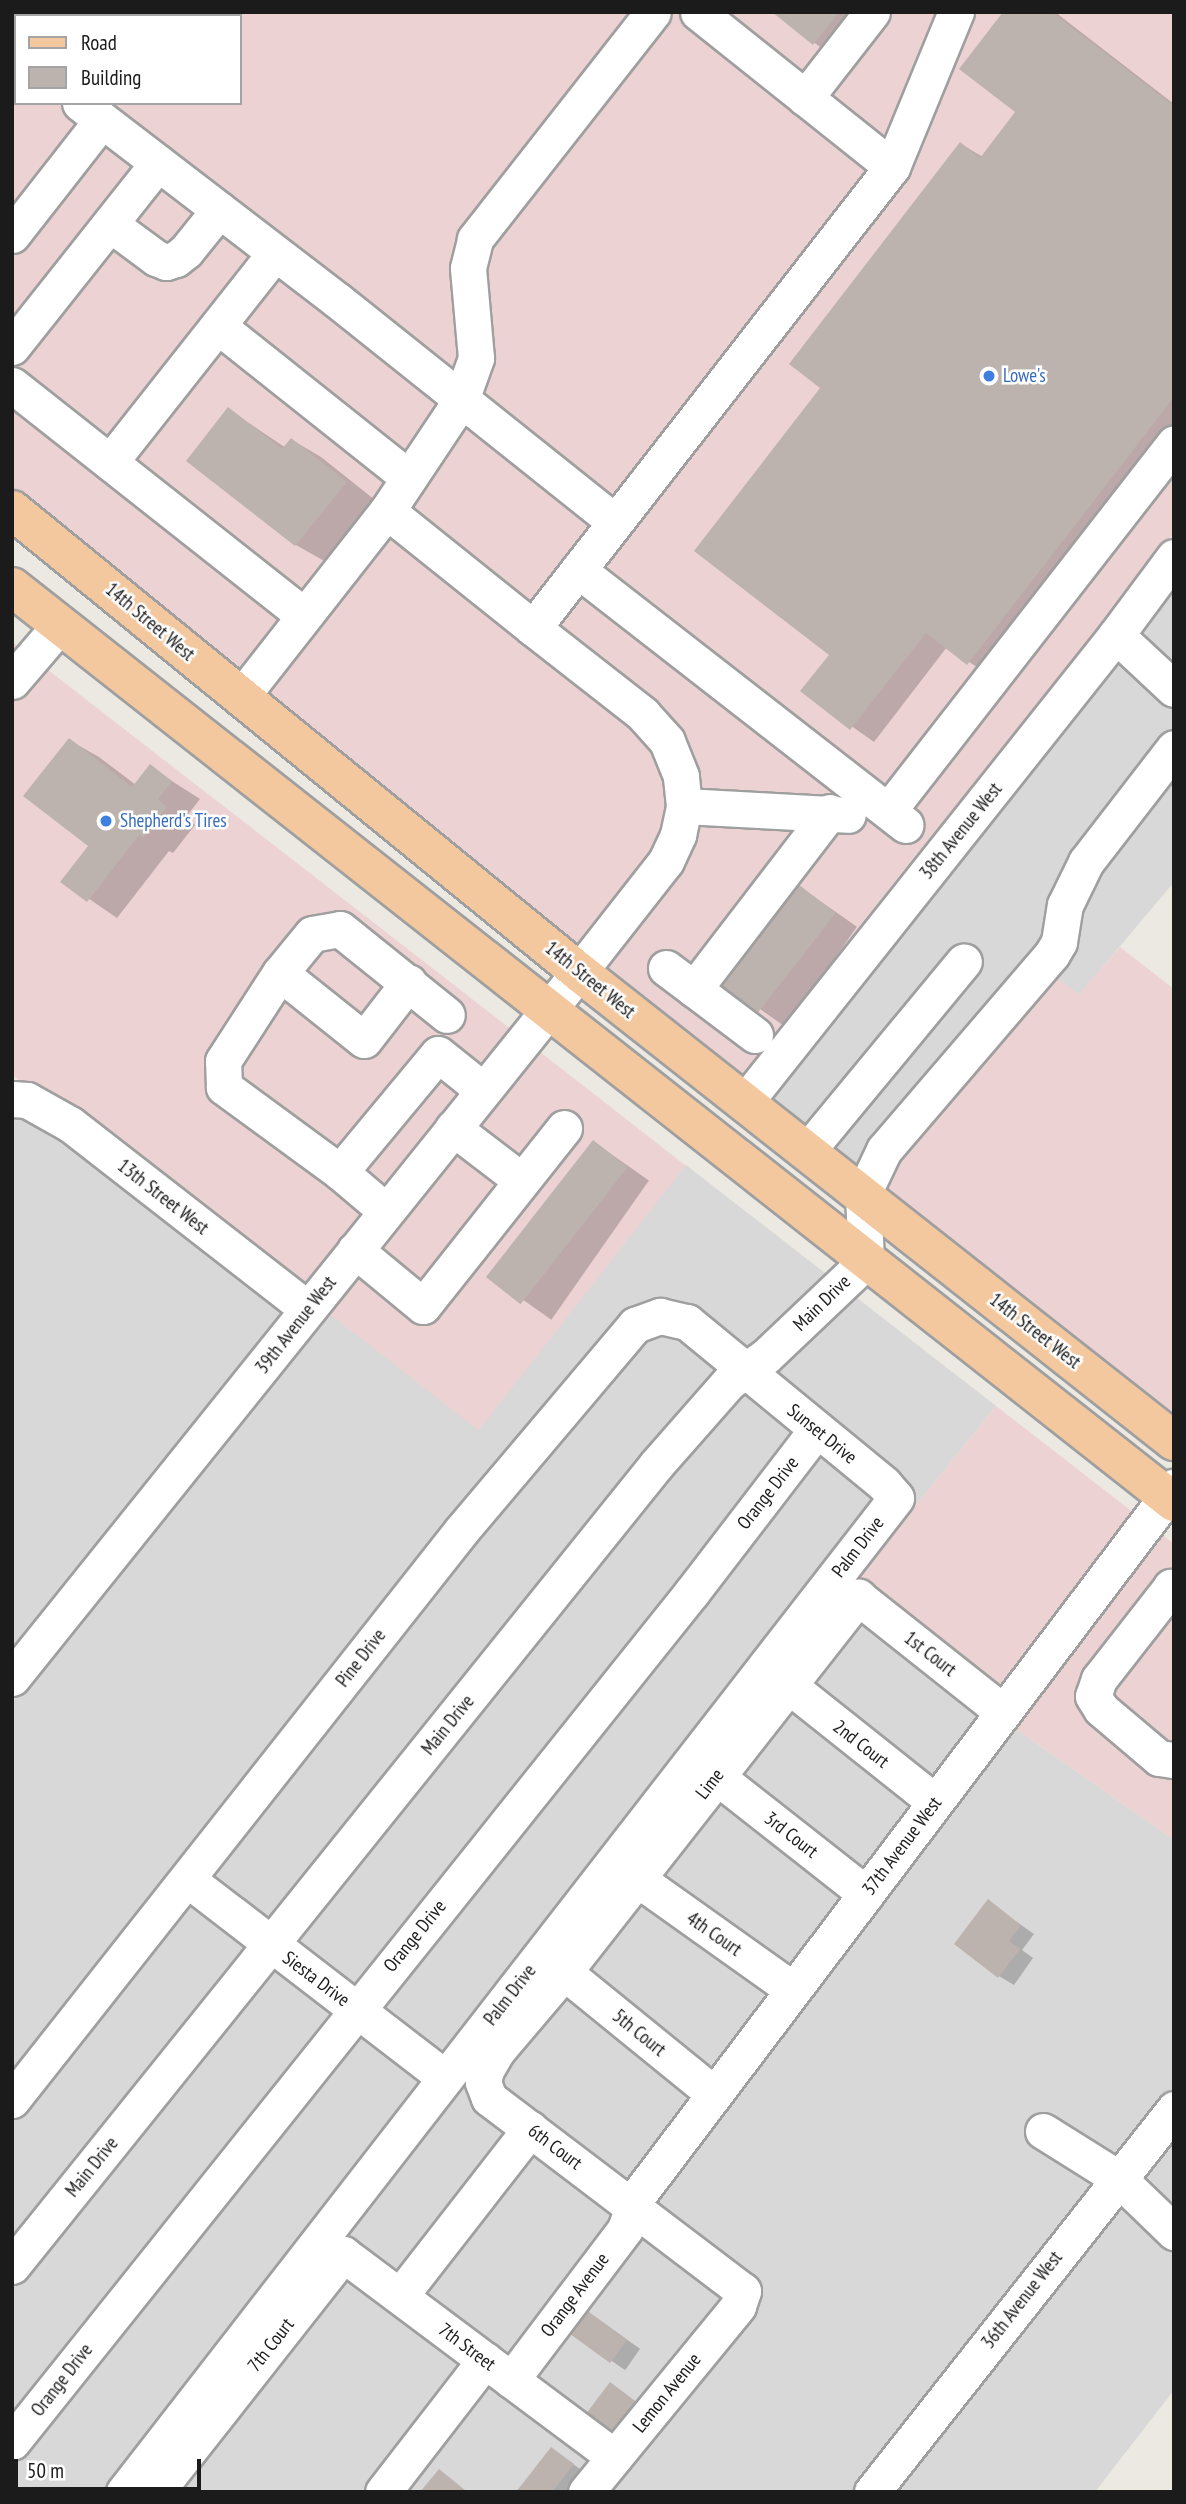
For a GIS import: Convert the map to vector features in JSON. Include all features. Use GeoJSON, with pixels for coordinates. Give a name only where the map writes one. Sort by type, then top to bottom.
{"type":"FeatureCollection","features":[{"type":"Feature","properties":{"kind":"main road","name":"14th Street West"},"geometry":{"type":"LineString","coordinates":[[12,510],[579,972],[1174,1441]]}},
{"type":"Feature","properties":{"kind":"main road"},"geometry":{"type":"LineString","coordinates":[[12,540],[56,572],[181,648]]}},
{"type":"Feature","properties":{"kind":"main road"},"geometry":{"type":"LineString","coordinates":[[12,587],[866,1261],[1171,1495]]}},
{"type":"Feature","properties":{"kind":"street"},"geometry":{"type":"LineString","coordinates":[[241,697],[387,511],[461,400],[476,358],[468,268],[475,239],[653,12]]}},
{"type":"Feature","properties":{"kind":"street"},"geometry":{"type":"LineString","coordinates":[[698,12],[892,167]]}},
{"type":"Feature","properties":{"kind":"street"},"geometry":{"type":"LineString","coordinates":[[806,98],[872,12]]}},
{"type":"Feature","properties":{"kind":"street"},"geometry":{"type":"LineString","coordinates":[[533,628],[892,167],[956,12]]}},
{"type":"Feature","properties":{"kind":"street"},"geometry":{"type":"LineString","coordinates":[[12,235],[91,112],[275,253],[615,522]]}},
{"type":"Feature","properties":{"kind":"street"},"geometry":{"type":"LineString","coordinates":[[12,347],[158,163]]}},
{"type":"Feature","properties":{"kind":"street"},"geometry":{"type":"LineString","coordinates":[[110,224],[156,258],[166,262],[176,260],[186,251],[219,210]]}},
{"type":"Feature","properties":{"kind":"street"},"geometry":{"type":"LineString","coordinates":[[110,463],[275,253]]}},
{"type":"Feature","properties":{"kind":"street"},"geometry":{"type":"LineString","coordinates":[[218,326],[409,478]]}},
{"type":"Feature","properties":{"kind":"street"},"geometry":{"type":"LineString","coordinates":[[12,385],[304,616]]}},
{"type":"Feature","properties":{"kind":"street"},"geometry":{"type":"LineString","coordinates":[[896,818],[1174,443]]}},
{"type":"Feature","properties":{"kind":"street"},"geometry":{"type":"LineString","coordinates":[[387,511],[656,727],[667,741],[676,760],[681,776],[684,806],[830,812],[896,818]]}},
{"type":"Feature","properties":{"kind":"street","name":"38th Avenue West"},"geometry":{"type":"LineString","coordinates":[[745,1102],[1116,635],[1174,556]]}},
{"type":"Feature","properties":{"kind":"street"},"geometry":{"type":"LineString","coordinates":[[578,570],[896,818],[940,856]]}},
{"type":"Feature","properties":{"kind":"street"},"geometry":{"type":"LineString","coordinates":[[12,681],[60,625]]}},
{"type":"Feature","properties":{"kind":"street"},"geometry":{"type":"LineString","coordinates":[[1116,635],[1174,689]]}},
{"type":"Feature","properties":{"kind":"street"},"geometry":{"type":"LineString","coordinates":[[863,1194],[884,1150],[1052,954],[1059,942],[1068,898],[1086,862],[1174,748]]}},
{"type":"Feature","properties":{"kind":"street","name":"39th Avenue West"},"geometry":{"type":"LineString","coordinates":[[12,1678],[666,861],[678,835],[684,806]]}},
{"type":"Feature","properties":{"kind":"street"},"geometry":{"type":"LineString","coordinates":[[694,989],[830,812]]}},
{"type":"Feature","properties":{"kind":"street"},"geometry":{"type":"LineString","coordinates":[[386,1212],[340,1172],[224,1087],[223,1062],[280,973],[312,934],[340,929],[447,1015]]}},
{"type":"Feature","properties":{"kind":"street"},"geometry":{"type":"LineString","coordinates":[[807,1151],[964,961]]}},
{"type":"Feature","properties":{"kind":"street"},"geometry":{"type":"LineString","coordinates":[[666,968],[754,1035]]}},
{"type":"Feature","properties":{"kind":"street"},"geometry":{"type":"LineString","coordinates":[[280,973],[364,1040],[408,982]]}},
{"type":"Feature","properties":{"kind":"street"},"geometry":{"type":"LineString","coordinates":[[340,1172],[438,1054],[483,1090]]}},
{"type":"Feature","properties":{"kind":"street","name":"13th Street West"},"geometry":{"type":"LineString","coordinates":[[12,1099],[26,1100],[70,1124],[308,1309]]}},
{"type":"Feature","properties":{"kind":"street"},"geometry":{"type":"LineString","coordinates":[[453,1128],[521,1180]]}},
{"type":"Feature","properties":{"kind":"street"},"geometry":{"type":"LineString","coordinates":[[355,1250],[423,1306],[564,1128]]}},
{"type":"Feature","properties":{"kind":"street","name":"Main Drive"},"geometry":{"type":"LineString","coordinates":[[12,2266],[272,1946],[656,1465],[729,1382],[766,1356],[866,1261],[863,1194]]}},
{"type":"Feature","properties":{"kind":"street","name":"Pine Drive"},"geometry":{"type":"LineString","coordinates":[[12,2100],[461,1531],[635,1325],[660,1316],[687,1322],[746,1372]]}},
{"type":"Feature","properties":{"kind":"street","name":"Sunset Drive"},"geometry":{"type":"LineString","coordinates":[[746,1372],[884,1483],[896,1498]]}},
{"type":"Feature","properties":{"kind":"street","name":"Orange Drive"},"geometry":{"type":"LineString","coordinates":[[12,2442],[356,2008],[692,1592],[817,1429]]}},
{"type":"Feature","properties":{"kind":"street","name":"37th Avenue West"},"geometry":{"type":"LineString","coordinates":[[633,2207],[636,2198],[1002,1711],[1171,1495]]}},
{"type":"Feature","properties":{"kind":"street","name":"Palm Drive"},"geometry":{"type":"LineString","coordinates":[[124,2492],[896,1498]]}},
{"type":"Feature","properties":{"kind":"street"},"geometry":{"type":"LineString","coordinates":[[1172,1588],[1099,1679],[1093,1696],[1101,1709],[1158,1758],[1174,1760]]}},
{"type":"Feature","properties":{"kind":"street","name":"1st Court"},"geometry":{"type":"LineString","coordinates":[[858,1597],[1002,1711]]}},
{"type":"Feature","properties":{"kind":"street","name":"Lime"},"geometry":{"type":"LineString","coordinates":[[564,1972],[858,1597]]}},
{"type":"Feature","properties":{"kind":"street","name":"2nd Court"},"geometry":{"type":"LineString","coordinates":[[788,1685],[935,1802]]}},
{"type":"Feature","properties":{"kind":"street","name":"3rd Court"},"geometry":{"type":"LineString","coordinates":[[716,1776],[866,1894]]}},
{"type":"Feature","properties":{"kind":"street","name":"4th Court"},"geometry":{"type":"LineString","coordinates":[[636,1878],[792,1989]]}},
{"type":"Feature","properties":{"kind":"street","name":"Siesta Drive"},"geometry":{"type":"LineString","coordinates":[[187,1880],[445,2078]]}},
{"type":"Feature","properties":{"kind":"street","name":"5th Court"},"geometry":{"type":"LineString","coordinates":[[564,1972],[714,2094]]}},
{"type":"Feature","properties":{"kind":"street","name":"6th Court"},"geometry":{"type":"LineString","coordinates":[[564,1972],[497,2051],[484,2082],[489,2098],[743,2291]]}},
{"type":"Feature","properties":{"kind":"street","name":"36th Avenue West"},"geometry":{"type":"LineString","coordinates":[[872,2492],[1174,2109]]}},
{"type":"Feature","properties":{"kind":"street"},"geometry":{"type":"LineString","coordinates":[[400,2296],[530,2129]]}},
{"type":"Feature","properties":{"kind":"street"},"geometry":{"type":"LineString","coordinates":[[1043,2132],[1118,2178],[1174,2232]]}},
{"type":"Feature","properties":{"kind":"street","name":"Orange Avenue"},"geometry":{"type":"LineString","coordinates":[[383,2492],[463,2388],[510,2379],[625,2229],[633,2207]]}},
{"type":"Feature","properties":{"kind":"street","name":"7th Court"},"geometry":{"type":"LineString","coordinates":[[156,2492],[343,2254],[400,2296]]}},
{"type":"Feature","properties":{"kind":"street","name":"Lemon Avenue"},"geometry":{"type":"LineString","coordinates":[[586,2492],[738,2306],[743,2291]]}},
{"type":"Feature","properties":{"kind":"street","name":"7th Street"},"geometry":{"type":"LineString","coordinates":[[400,2296],[510,2379]]}},
{"type":"Feature","properties":{"kind":"street"},"geometry":{"type":"LineString","coordinates":[[510,2379],[614,2457]]}},
{"type":"Feature","properties":{"kind":"shaded area"},"geometry":{"type":"Polygon","coordinates":[[[12,12],[1174,12],[1174,532],[1105,626],[914,857],[738,1081],[12,495],[12,12]]]}},
{"type":"Feature","properties":{"kind":"shaded area"},"geometry":{"type":"Polygon","coordinates":[[[1174,581],[1174,882],[1079,995],[1042,967],[876,1184],[764,1101],[1174,581]]]}},
{"type":"Feature","properties":{"kind":"shaded area"},"geometry":{"type":"Polygon","coordinates":[[[12,642],[512,1030],[304,1290],[12,1075],[12,642]]]}},
{"type":"Feature","properties":{"kind":"shaded area"},"geometry":{"type":"Polygon","coordinates":[[[1120,947],[1174,989],[1174,1423],[876,1188],[1042,967],[1079,994],[1120,947]]]}},
{"type":"Feature","properties":{"kind":"shaded area"},"geometry":{"type":"Polygon","coordinates":[[[535,1048],[686,1166],[479,1430],[328,1313],[535,1048]]]}},
{"type":"Feature","properties":{"kind":"shaded area"},"geometry":{"type":"Polygon","coordinates":[[[12,1113],[38,1119],[289,1311],[12,1655],[12,1113]]]}},
{"type":"Feature","properties":{"kind":"shaded area"},"geometry":{"type":"Polygon","coordinates":[[[686,1165],[996,1406],[837,1603],[1174,1840],[1174,2086],[1113,2161],[1037,2113],[1024,2135],[1097,2181],[854,2492],[12,2492],[12,1702],[325,1310],[474,1423],[686,1165]]]}},
{"type":"Feature","properties":{"kind":"shaded area"},"geometry":{"type":"Polygon","coordinates":[[[996,1406],[1174,1544],[1174,1840],[837,1603],[996,1406]]]}},
{"type":"Feature","properties":{"kind":"shaded area"},"geometry":{"type":"Polygon","coordinates":[[[1174,2133],[1174,2214],[1136,2178],[1174,2133]]]}},
{"type":"Feature","properties":{"kind":"shaded area"},"geometry":{"type":"Polygon","coordinates":[[[1120,2199],[1174,2250],[1174,2390],[1095,2492],[891,2492],[1120,2199]]]}},
{"type":"Feature","properties":{"kind":"building"},"geometry":{"type":"Polygon","coordinates":[[[772,12],[839,12],[813,45],[772,12]]]}},
{"type":"Feature","properties":{"kind":"building","name":"Lowe's"},"geometry":{"type":"Polygon","coordinates":[[[1003,12],[1052,12],[1174,106],[1174,397],[967,665],[926,633],[850,730],[800,691],[829,655],[694,551],[820,388],[789,364],[960,142],[980,158],[1015,112],[959,69],[1003,12]]]}},
{"type":"Feature","properties":{"kind":"building"},"geometry":{"type":"Polygon","coordinates":[[[228,407],[282,449],[291,438],[347,482],[295,546],[186,461],[228,407]]]}},
{"type":"Feature","properties":{"kind":"building","name":"Shepherd's Tires"},"geometry":{"type":"Polygon","coordinates":[[[69,738],[132,787],[150,764],[172,781],[158,799],[167,807],[143,838],[139,835],[87,902],[60,882],[88,846],[23,796],[69,738]]]}},
{"type":"Feature","properties":{"kind":"building"},"geometry":{"type":"Polygon","coordinates":[[[793,880],[836,913],[757,1013],[715,980],[793,880]]]}},
{"type":"Feature","properties":{"kind":"building"},"geometry":{"type":"Polygon","coordinates":[[[593,1140],[628,1167],[521,1304],[486,1277],[593,1140]]]}},
{"type":"Feature","properties":{"kind":"building"},"geometry":{"type":"Polygon","coordinates":[[[988,1899],[1021,1925],[1009,1941],[1020,1949],[998,1978],[954,1944],[988,1899]]]}},
{"type":"Feature","properties":{"kind":"building"},"geometry":{"type":"Polygon","coordinates":[[[585,2309],[627,2340],[610,2363],[568,2332],[585,2309]]]}},
{"type":"Feature","properties":{"kind":"building"},"geometry":{"type":"Polygon","coordinates":[[[610,2382],[641,2405],[618,2436],[587,2412],[610,2382]]]}},
{"type":"Feature","properties":{"kind":"building"},"geometry":{"type":"Polygon","coordinates":[[[551,2447],[574,2464],[552,2492],[516,2492],[551,2447]]]}},
{"type":"Feature","properties":{"kind":"building"},"geometry":{"type":"Polygon","coordinates":[[[439,2469],[465,2490],[420,2492],[439,2469]]]}},
{"type":"Feature","properties":{"kind":"place","name":"Lowe's"},"geometry":{"type":"Point","coordinates":[989,376]}},
{"type":"Feature","properties":{"kind":"place","name":"Shepherd's Tires"},"geometry":{"type":"Point","coordinates":[106,821]}}]}
